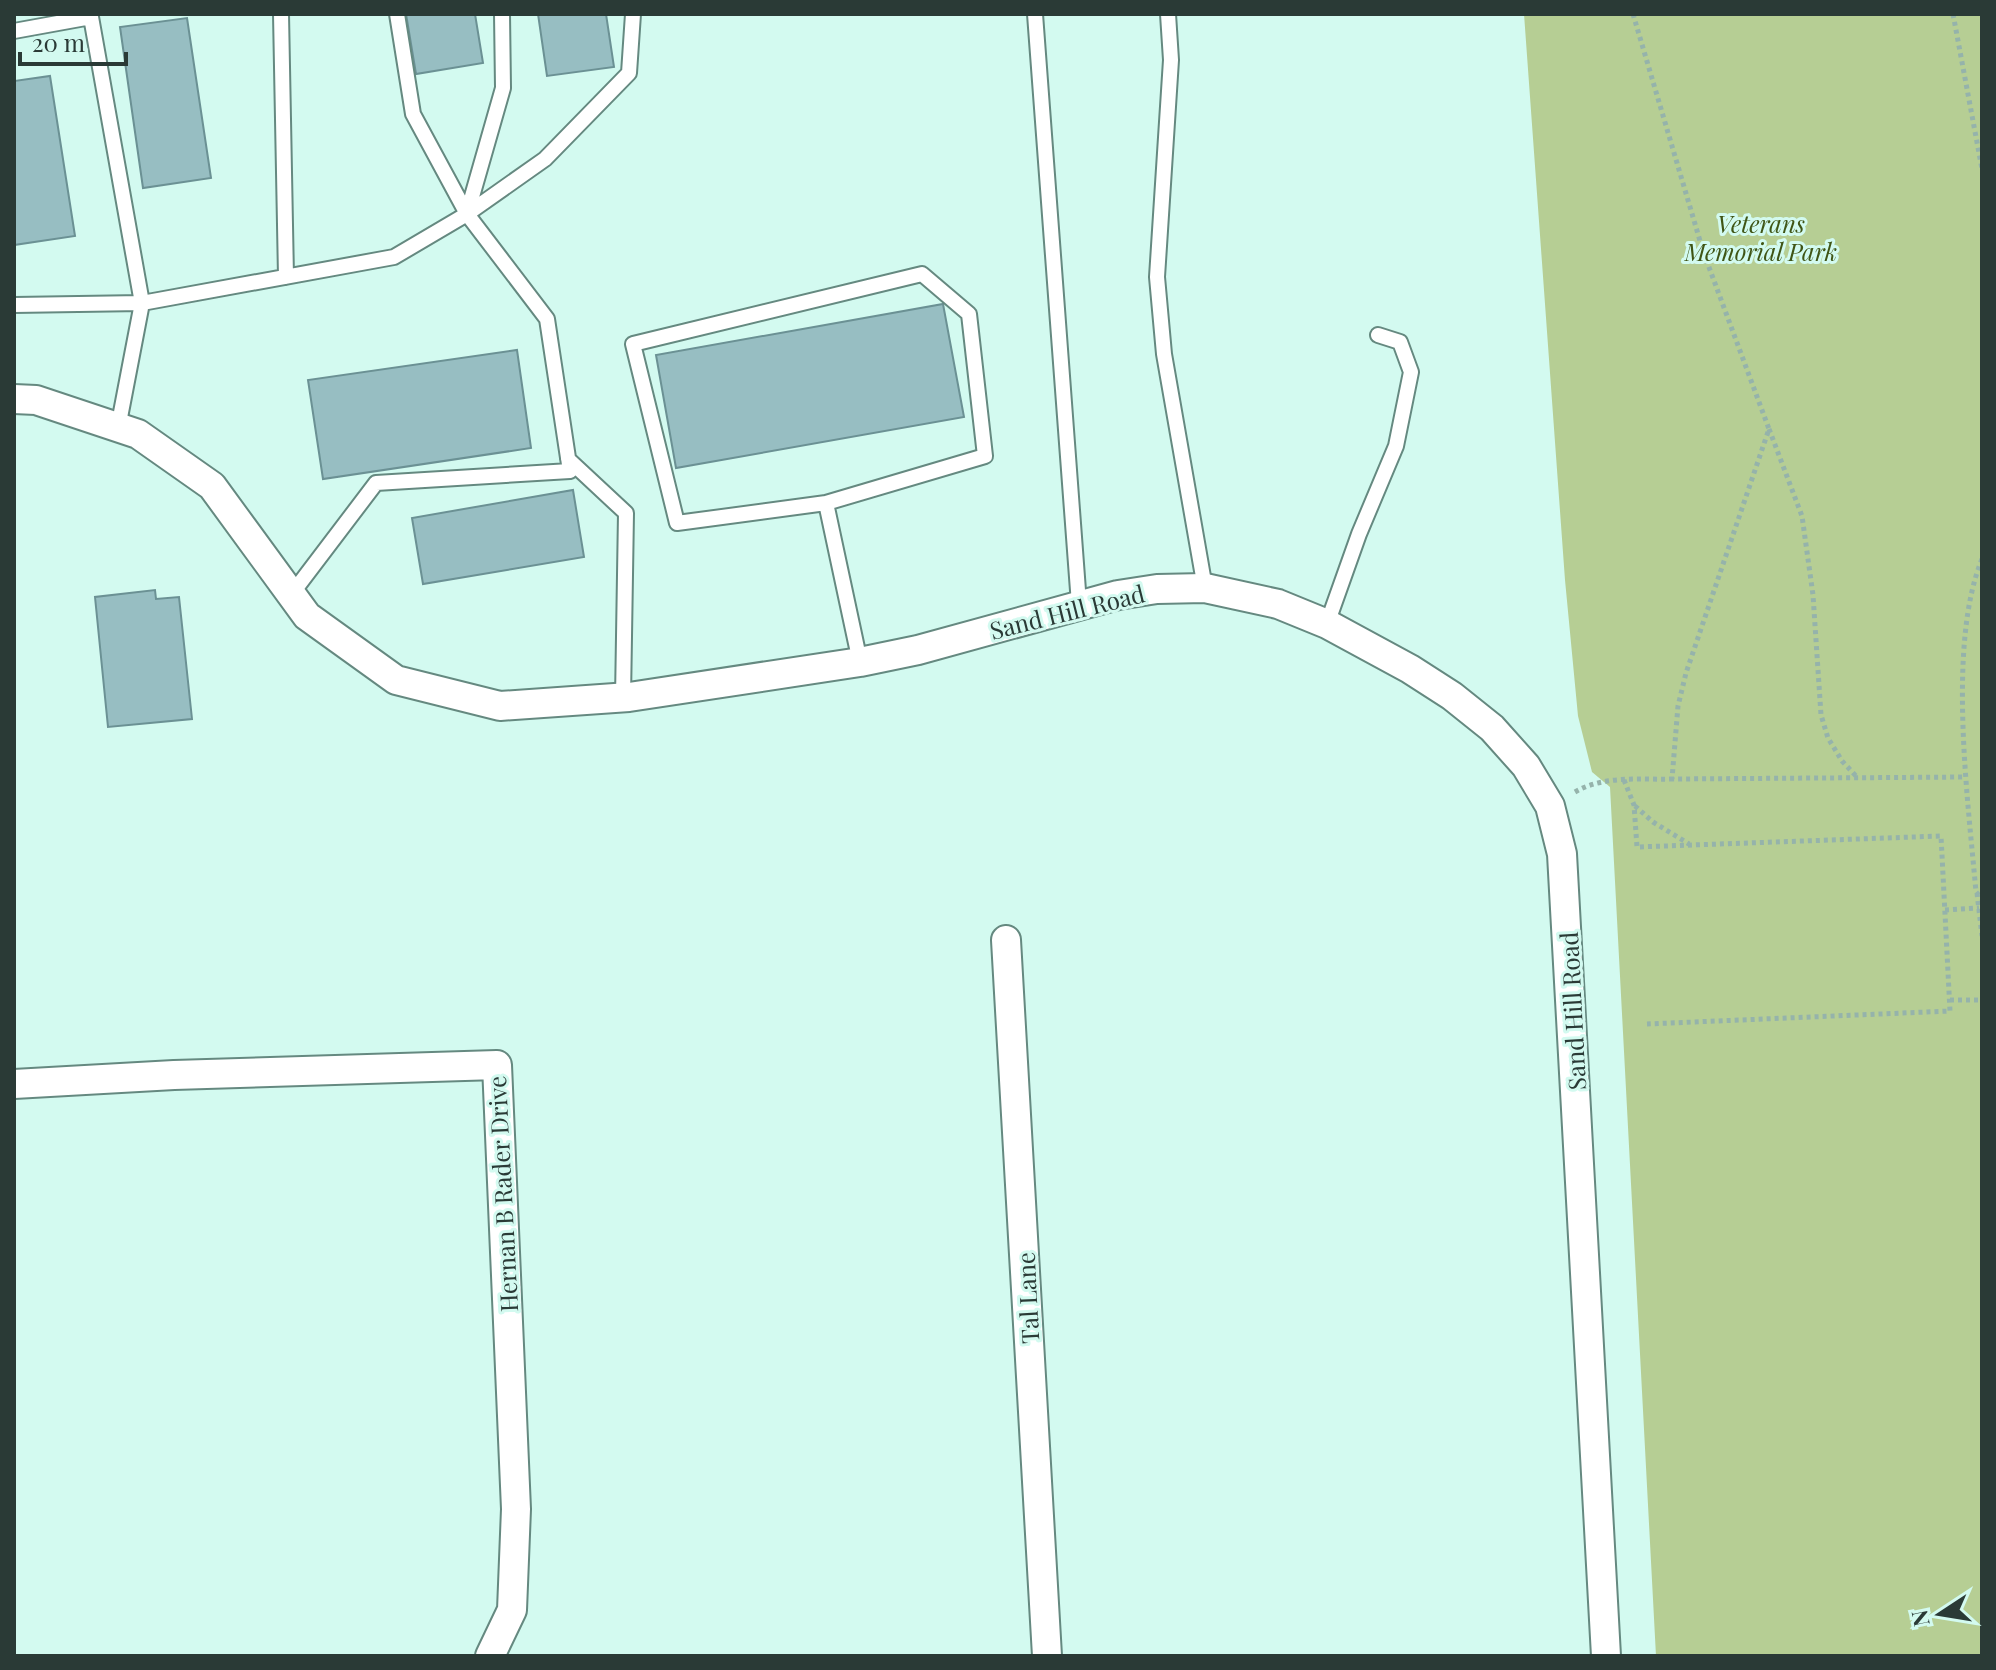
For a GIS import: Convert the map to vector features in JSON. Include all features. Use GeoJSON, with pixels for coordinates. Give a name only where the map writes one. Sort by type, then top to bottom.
{"type":"FeatureCollection","features":[{"type":"Feature","properties":{"kind":"street","name":"Sand Hill Road"},"geometry":{"type":"LineString","coordinates":[[14,399],[36,400],[138,434],[212,486],[307,616],[396,680],[500,706],[623,698],[860,662],[918,650],[1079,604],[1157,589],[1205,588],[1278,604],[1327,624],[1410,669],[1452,696],[1492,728],[1526,766],[1550,806],[1562,854],[1606,1656]]}},
{"type":"Feature","properties":{"kind":"street","name":"Tal Lane"},"geometry":{"type":"LineString","coordinates":[[1006,940],[1047,1656]]}},
{"type":"Feature","properties":{"kind":"street","name":"Hernan B Rader Drive"},"geometry":{"type":"LineString","coordinates":[[14,1084],[174,1075],[497,1065],[516,1509],[512,1610],[490,1656]]}},
{"type":"Feature","properties":{"kind":"lane"},"geometry":{"type":"LineString","coordinates":[[281,14],[286,277]]}},
{"type":"Feature","properties":{"kind":"lane"},"geometry":{"type":"LineString","coordinates":[[291,595],[376,483],[570,471],[547,319],[467,214],[413,114],[397,14]]}},
{"type":"Feature","properties":{"kind":"lane"},"geometry":{"type":"LineString","coordinates":[[467,214],[503,88],[502,14]]}},
{"type":"Feature","properties":{"kind":"lane"},"geometry":{"type":"LineString","coordinates":[[14,305],[142,303],[394,257],[467,214],[545,159],[629,73],[633,14]]}},
{"type":"Feature","properties":{"kind":"lane"},"geometry":{"type":"LineString","coordinates":[[1035,14],[1079,604]]}},
{"type":"Feature","properties":{"kind":"lane"},"geometry":{"type":"LineString","coordinates":[[1168,14],[1171,60],[1157,277],[1164,354],[1205,588]]}},
{"type":"Feature","properties":{"kind":"lane"},"geometry":{"type":"LineString","coordinates":[[14,31],[91,17],[142,303],[118,428]]}},
{"type":"Feature","properties":{"kind":"lane"},"geometry":{"type":"LineString","coordinates":[[922,274],[969,314],[985,456],[826,503],[677,523],[633,344],[922,274]]}},
{"type":"Feature","properties":{"kind":"lane"},"geometry":{"type":"LineString","coordinates":[[1327,624],[1359,534],[1396,446],[1411,372],[1400,342],[1378,335]]}},
{"type":"Feature","properties":{"kind":"lane"},"geometry":{"type":"LineString","coordinates":[[568,459],[626,513],[623,698]]}},
{"type":"Feature","properties":{"kind":"lane"},"geometry":{"type":"LineString","coordinates":[[826,503],[860,662]]}},
{"type":"Feature","properties":{"kind":"path"},"geometry":{"type":"LineString","coordinates":[[1633,14],[1703,251],[1802,516],[1813,595],[1821,715],[1828,738],[1857,776]]}},
{"type":"Feature","properties":{"kind":"path"},"geometry":{"type":"LineString","coordinates":[[1953,14],[1982,169]]}},
{"type":"Feature","properties":{"kind":"path"},"geometry":{"type":"LineString","coordinates":[[1672,779],[1678,706],[1686,673],[1769,429]]}},
{"type":"Feature","properties":{"kind":"path"},"geometry":{"type":"LineString","coordinates":[[1982,559],[1975,577],[1965,645],[1966,777],[1982,936]]}},
{"type":"Feature","properties":{"kind":"path"},"geometry":{"type":"LineString","coordinates":[[1550,806],[1585,786],[1624,780],[1966,777]]}},
{"type":"Feature","properties":{"kind":"path"},"geometry":{"type":"LineString","coordinates":[[1624,780],[1634,805],[1637,847],[1941,836],[1950,1011],[1647,1024]]}},
{"type":"Feature","properties":{"kind":"path"},"geometry":{"type":"LineString","coordinates":[[1634,805],[1653,822],[1690,845]]}},
{"type":"Feature","properties":{"kind":"path"},"geometry":{"type":"LineString","coordinates":[[1976,892],[1982,899]]}},
{"type":"Feature","properties":{"kind":"path"},"geometry":{"type":"LineString","coordinates":[[1945,910],[1979,908]]}},
{"type":"Feature","properties":{"kind":"path"},"geometry":{"type":"LineString","coordinates":[[1950,1000],[1982,1000]]}},
{"type":"Feature","properties":{"kind":"green space","name":"Veterans Memorial Park"},"geometry":{"type":"Polygon","coordinates":[[[1524,14],[1982,14],[1982,1656],[1656,1656],[1610,787],[1592,772],[1578,716],[1565,580],[1524,14]]]}},
{"type":"Feature","properties":{"kind":"building"},"geometry":{"type":"Polygon","coordinates":[[[406,14],[475,14],[483,63],[416,74],[406,14]]]}},
{"type":"Feature","properties":{"kind":"building"},"geometry":{"type":"Polygon","coordinates":[[[538,14],[606,14],[614,67],[547,76],[538,14]]]}},
{"type":"Feature","properties":{"kind":"building"},"geometry":{"type":"Polygon","coordinates":[[[187,18],[211,178],[143,188],[120,27],[187,18]]]}},
{"type":"Feature","properties":{"kind":"building"},"geometry":{"type":"Polygon","coordinates":[[[50,76],[75,236],[14,245],[14,81],[50,76]]]}},
{"type":"Feature","properties":{"kind":"building"},"geometry":{"type":"Polygon","coordinates":[[[943,304],[964,417],[676,468],[656,355],[943,304]]]}},
{"type":"Feature","properties":{"kind":"building"},"geometry":{"type":"Polygon","coordinates":[[[517,350],[531,448],[323,479],[308,380],[517,350]]]}},
{"type":"Feature","properties":{"kind":"building"},"geometry":{"type":"Polygon","coordinates":[[[573,490],[584,557],[423,584],[412,518],[573,490]]]}},
{"type":"Feature","properties":{"kind":"building"},"geometry":{"type":"Polygon","coordinates":[[[155,590],[156,599],[179,597],[192,719],[108,727],[95,597],[155,590]]]}}]}
